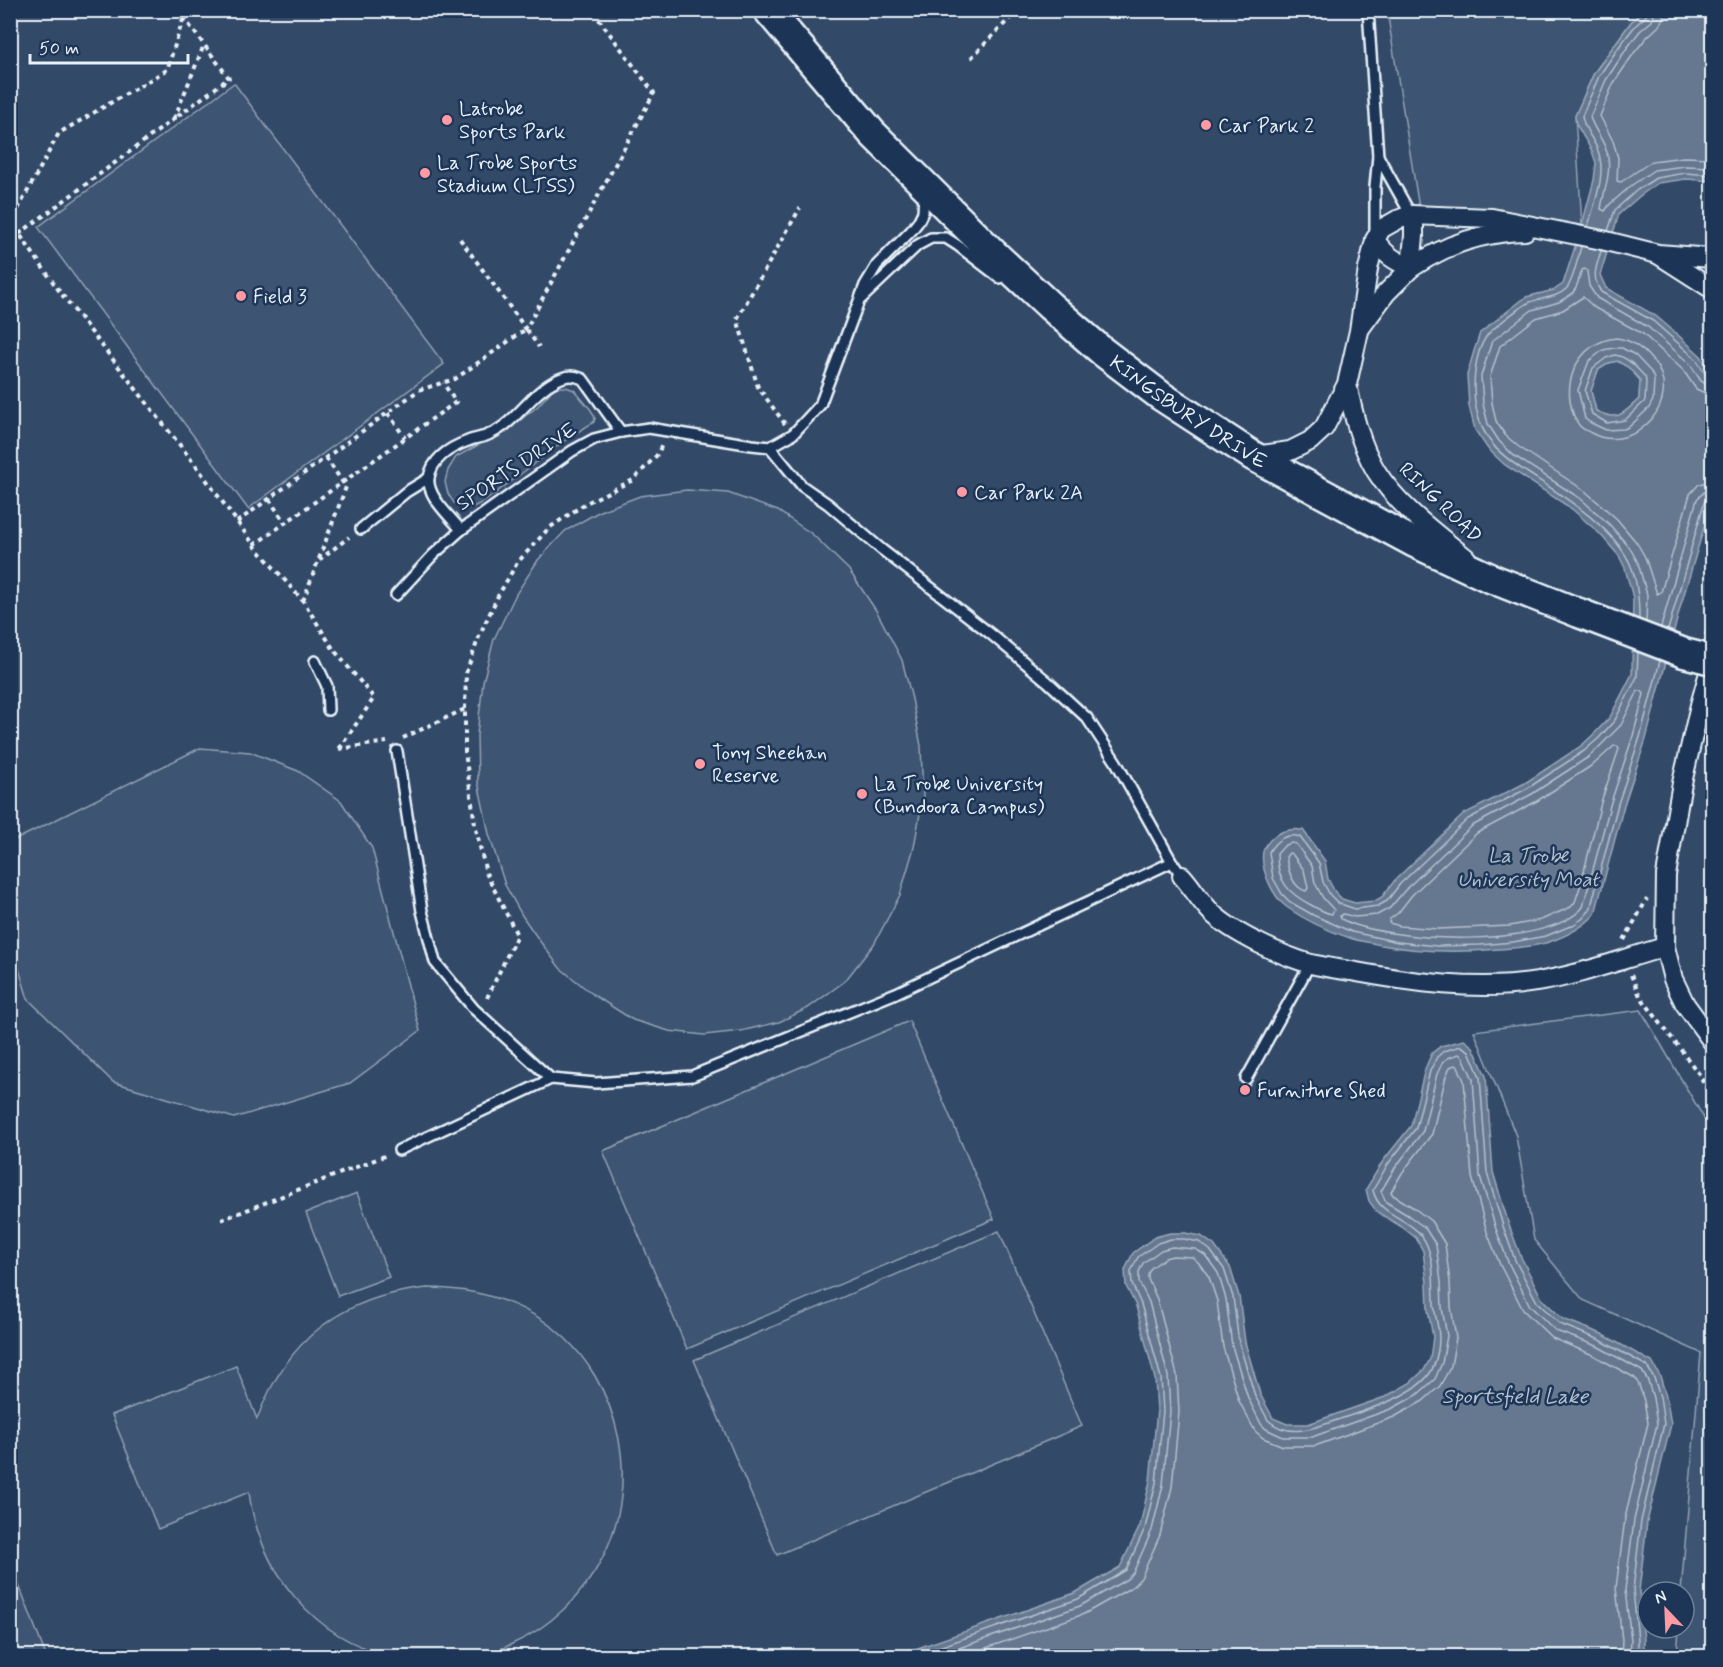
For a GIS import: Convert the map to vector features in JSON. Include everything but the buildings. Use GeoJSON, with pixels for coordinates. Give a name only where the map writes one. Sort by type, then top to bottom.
{"type":"FeatureCollection","features":[{"type":"Feature","properties":{"kind":"main road","name":"KINGSBURY DRIVE"},"geometry":{"type":"LineString","coordinates":[[768,10],[872,133],[992,252],[1103,352],[1161,396],[1253,456],[1413,542],[1490,578],[1684,653],[1713,661]]}},
{"type":"Feature","properties":{"kind":"street","name":"RING ROAD"},"geometry":{"type":"LineString","coordinates":[[1253,456],[1290,451],[1310,441],[1324,428],[1347,384],[1375,240],[1381,230],[1397,220],[1411,215],[1492,218],[1602,240],[1658,254],[1713,258]]}},
{"type":"Feature","properties":{"kind":"street"},"geometry":{"type":"LineString","coordinates":[[1375,240],[1391,259],[1411,268],[1414,225],[1411,215]]}},
{"type":"Feature","properties":{"kind":"street","name":"RING ROAD"},"geometry":{"type":"LineString","coordinates":[[1359,331],[1386,293],[1411,268],[1431,254],[1481,236],[1509,231],[1554,230]]}},
{"type":"Feature","properties":{"kind":"street","name":"RING ROAD"},"geometry":{"type":"LineString","coordinates":[[1658,254],[1713,289]]}},
{"type":"Feature","properties":{"kind":"street","name":"RING ROAD"},"geometry":{"type":"LineString","coordinates":[[1347,384],[1352,413],[1364,447],[1377,472],[1405,505],[1490,578]]}},
{"type":"Feature","properties":{"kind":"street"},"geometry":{"type":"LineString","coordinates":[[1713,661],[1682,783],[1666,875],[1665,947],[1673,979],[1684,1004],[1713,1041]]}},
{"type":"Feature","properties":{"kind":"street"},"geometry":{"type":"LineString","coordinates":[[1177,869],[1211,912],[1242,934],[1278,952],[1310,964],[1394,979],[1496,985],[1536,982],[1588,971],[1665,947]]}},
{"type":"Feature","properties":{"kind":"lane"},"geometry":{"type":"LineString","coordinates":[[1368,10],[1378,156],[1375,188],[1375,240]]}},
{"type":"Feature","properties":{"kind":"lane"},"geometry":{"type":"LineString","coordinates":[[1378,156],[1411,215]]}},
{"type":"Feature","properties":{"kind":"lane"},"geometry":{"type":"LineString","coordinates":[[399,1150],[551,1079],[596,1083],[692,1076],[896,993],[1177,869],[1116,762],[1087,718],[992,635],[881,549],[828,504],[802,486],[770,447],[793,434],[820,405],[865,285],[877,265],[911,231],[923,212],[922,182]]}},
{"type":"Feature","properties":{"kind":"lane"},"geometry":{"type":"LineString","coordinates":[[860,300],[918,245],[931,238],[946,238],[1010,283],[1041,298]]}},
{"type":"Feature","properties":{"kind":"lane","name":"SPORTS DRIVE"},"geometry":{"type":"LineString","coordinates":[[621,432],[583,380],[573,375],[560,378],[549,384],[497,430],[451,448],[438,459],[429,478],[430,489],[461,530],[572,451],[594,439],[649,428],[770,447]]}},
{"type":"Feature","properties":{"kind":"lane","name":"SPORTS DRIVE"},"geometry":{"type":"LineString","coordinates":[[361,529],[406,492],[429,478]]}},
{"type":"Feature","properties":{"kind":"lane"},"geometry":{"type":"LineString","coordinates":[[396,594],[433,555],[461,530]]}},
{"type":"Feature","properties":{"kind":"lane"},"geometry":{"type":"LineString","coordinates":[[315,661],[327,686],[328,710]]}},
{"type":"Feature","properties":{"kind":"lane"},"geometry":{"type":"LineString","coordinates":[[397,751],[422,911],[435,962],[479,1014],[551,1079]]}},
{"type":"Feature","properties":{"kind":"lane"},"geometry":{"type":"LineString","coordinates":[[1246,1079],[1310,964]]}},
{"type":"Feature","properties":{"kind":"path"},"geometry":{"type":"LineString","coordinates":[[186,10],[167,70],[59,133],[11,222],[60,292],[197,467],[254,546],[303,601],[334,650],[374,698],[339,749],[396,741],[465,709]]}},
{"type":"Feature","properties":{"kind":"path"},"geometry":{"type":"LineString","coordinates":[[237,522],[418,390],[455,379],[526,329],[654,93],[592,10]]}},
{"type":"Feature","properties":{"kind":"path"},"geometry":{"type":"LineString","coordinates":[[971,58],[1018,10]]}},
{"type":"Feature","properties":{"kind":"path"},"geometry":{"type":"LineString","coordinates":[[19,234],[229,78],[184,18]]}},
{"type":"Feature","properties":{"kind":"path"},"geometry":{"type":"LineString","coordinates":[[173,120],[204,45]]}},
{"type":"Feature","properties":{"kind":"path"},"geometry":{"type":"LineString","coordinates":[[793,434],[758,387],[737,319],[800,208]]}},
{"type":"Feature","properties":{"kind":"path"},"geometry":{"type":"LineString","coordinates":[[460,239],[539,347]]}},
{"type":"Feature","properties":{"kind":"path"},"geometry":{"type":"LineString","coordinates":[[254,546],[456,402],[443,383]]}},
{"type":"Feature","properties":{"kind":"path"},"geometry":{"type":"LineString","coordinates":[[388,413],[405,438]]}},
{"type":"Feature","properties":{"kind":"path"},"geometry":{"type":"LineString","coordinates":[[479,1014],[517,935],[486,873],[475,825],[465,752],[466,674],[480,634],[498,596],[518,563],[549,528],[586,503],[633,480],[658,454],[669,430]]}},
{"type":"Feature","properties":{"kind":"path"},"geometry":{"type":"LineString","coordinates":[[303,601],[346,487],[326,458]]}},
{"type":"Feature","properties":{"kind":"path"},"geometry":{"type":"LineString","coordinates":[[268,500],[285,524]]}},
{"type":"Feature","properties":{"kind":"path"},"geometry":{"type":"LineString","coordinates":[[318,560],[361,529]]}},
{"type":"Feature","properties":{"kind":"path"},"geometry":{"type":"LineString","coordinates":[[1624,958],[1640,996],[1699,1074],[1713,1099]]}},
{"type":"Feature","properties":{"kind":"path"},"geometry":{"type":"LineString","coordinates":[[221,1220],[399,1150]]}},
{"type":"Feature","properties":{"kind":"shaded area","name":"La Trobe University (Bundoora Campus)"},"geometry":{"type":"Polygon","coordinates":[[[22,11],[1712,11],[1712,1656],[46,1656],[11,1564],[10,23],[22,11]]]}},
{"type":"Feature","properties":{"kind":"shaded area"},"geometry":{"type":"Polygon","coordinates":[[[1387,11],[1644,11],[1631,22],[1594,73],[1575,116],[1582,225],[1419,208],[1387,11]]]}},
{"type":"Feature","properties":{"kind":"shaded area","name":"Field 3"},"geometry":{"type":"Polygon","coordinates":[[[234,83],[444,364],[248,509],[38,227],[234,83]]]}},
{"type":"Feature","properties":{"kind":"shaded area"},"geometry":{"type":"Polygon","coordinates":[[[1617,361],[1628,367],[1640,380],[1639,399],[1620,415],[1610,416],[1596,411],[1591,391],[1598,370],[1617,361]]]}},
{"type":"Feature","properties":{"kind":"shaded area"},"geometry":{"type":"Polygon","coordinates":[[[558,387],[574,390],[591,410],[595,418],[594,422],[571,436],[485,501],[471,508],[454,503],[448,494],[445,482],[448,470],[456,457],[511,427],[558,387]]]}},
{"type":"Feature","properties":{"kind":"shaded area","name":"Tony Sheehan Reserve"},"geometry":{"type":"Polygon","coordinates":[[[687,490],[728,493],[778,511],[812,534],[849,570],[877,612],[902,660],[921,746],[923,797],[914,847],[900,895],[874,944],[845,981],[808,1008],[779,1022],[741,1031],[704,1035],[669,1031],[633,1020],[595,996],[560,968],[523,917],[505,885],[489,834],[478,782],[477,735],[483,682],[494,639],[516,594],[538,560],[565,531],[600,511],[640,496],[687,490]]]}},
{"type":"Feature","properties":{"kind":"shaded area"},"geometry":{"type":"Polygon","coordinates":[[[200,748],[250,752],[298,771],[341,801],[372,848],[420,1031],[350,1083],[234,1118],[113,1082],[28,999],[11,943],[11,842],[200,748]]]}},
{"type":"Feature","properties":{"kind":"shaded area"},"geometry":{"type":"Polygon","coordinates":[[[1641,1010],[1712,1132],[1712,1656],[1677,1656],[1678,1640],[1696,1640],[1696,1580],[1682,1580],[1701,1353],[1583,1300],[1534,1240],[1516,1136],[1474,1031],[1641,1010]]]}},
{"type":"Feature","properties":{"kind":"shaded area"},"geometry":{"type":"Polygon","coordinates":[[[909,1021],[994,1219],[687,1349],[603,1151],[909,1021]]]}},
{"type":"Feature","properties":{"kind":"shaded area"},"geometry":{"type":"Polygon","coordinates":[[[357,1193],[389,1277],[338,1296],[306,1213],[357,1193]]]}},
{"type":"Feature","properties":{"kind":"shaded area"},"geometry":{"type":"Polygon","coordinates":[[[999,1231],[1082,1426],[777,1555],[694,1360],[999,1231]]]}},
{"type":"Feature","properties":{"kind":"shaded area"},"geometry":{"type":"Polygon","coordinates":[[[427,1288],[453,1289],[501,1300],[544,1321],[563,1337],[595,1376],[609,1406],[618,1436],[622,1467],[621,1499],[614,1529],[603,1558],[586,1585],[564,1609],[540,1629],[503,1648],[464,1657],[392,1656],[364,1648],[338,1634],[315,1617],[295,1597],[278,1574],[264,1548],[249,1492],[158,1529],[112,1415],[236,1366],[257,1419],[269,1391],[284,1366],[321,1326],[369,1301],[427,1288]]]}},
{"type":"Feature","properties":{"kind":"shaded area"},"geometry":{"type":"Polygon","coordinates":[[[11,1564],[46,1656],[11,1656],[11,1564]]]}},
{"type":"Feature","properties":{"kind":"water","name":"La Trobe University Moat"},"geometry":{"type":"Polygon","coordinates":[[[1644,11],[1712,11],[1712,181],[1686,179],[1658,183],[1641,195],[1619,214],[1600,275],[1606,288],[1656,316],[1678,335],[1701,356],[1711,373],[1712,492],[1646,739],[1624,805],[1595,914],[1580,927],[1562,937],[1543,944],[1518,948],[1438,951],[1391,947],[1353,939],[1302,917],[1277,897],[1266,875],[1263,859],[1263,850],[1274,836],[1283,831],[1303,830],[1325,861],[1328,879],[1342,899],[1355,903],[1375,901],[1382,897],[1395,880],[1464,814],[1525,783],[1581,746],[1610,717],[1632,674],[1633,598],[1625,568],[1619,556],[1600,534],[1572,509],[1505,465],[1488,449],[1475,430],[1469,406],[1467,375],[1480,333],[1526,297],[1554,290],[1563,284],[1582,225],[1596,163],[1592,151],[1576,124],[1575,116],[1594,73],[1631,22],[1644,11]],[[1617,361],[1598,370],[1591,391],[1596,411],[1610,416],[1620,415],[1639,399],[1640,380],[1628,367],[1617,361]]]}},
{"type":"Feature","properties":{"kind":"water","name":"Sportsfield Lake"},"geometry":{"type":"Polygon","coordinates":[[[1464,1040],[1473,1047],[1486,1076],[1493,1172],[1521,1257],[1542,1299],[1563,1319],[1602,1334],[1652,1362],[1660,1376],[1671,1424],[1647,1522],[1640,1580],[1636,1580],[1636,1640],[1644,1640],[1644,1656],[895,1656],[1075,1593],[1120,1567],[1140,1526],[1150,1481],[1157,1410],[1155,1379],[1136,1306],[1126,1286],[1125,1270],[1133,1253],[1155,1237],[1170,1233],[1201,1236],[1214,1245],[1230,1267],[1239,1296],[1245,1342],[1260,1394],[1273,1418],[1287,1424],[1308,1424],[1385,1397],[1410,1383],[1424,1370],[1430,1359],[1433,1337],[1428,1310],[1423,1251],[1416,1238],[1377,1212],[1369,1201],[1366,1189],[1383,1161],[1411,1126],[1425,1069],[1432,1053],[1441,1046],[1464,1040]]]}},
{"type":"Feature","properties":{"kind":"place","name":"Latrobe Sports Park"},"geometry":{"type":"Point","coordinates":[447,120]}},
{"type":"Feature","properties":{"kind":"place","name":"Car Park 2"},"geometry":{"type":"Point","coordinates":[1206,125]}},
{"type":"Feature","properties":{"kind":"place","name":"La Trobe Sports Stadium (LTSS)"},"geometry":{"type":"Point","coordinates":[425,173]}},
{"type":"Feature","properties":{"kind":"place","name":"Field 3"},"geometry":{"type":"Point","coordinates":[241,296]}},
{"type":"Feature","properties":{"kind":"place","name":"Car Park 2A"},"geometry":{"type":"Point","coordinates":[962,492]}},
{"type":"Feature","properties":{"kind":"place","name":"Tony Sheehan Reserve"},"geometry":{"type":"Point","coordinates":[700,764]}},
{"type":"Feature","properties":{"kind":"place","name":"La Trobe University (Bundoora Campus)"},"geometry":{"type":"Point","coordinates":[862,794]}},
{"type":"Feature","properties":{"kind":"place","name":"Furniture Shed"},"geometry":{"type":"Point","coordinates":[1245,1090]}}]}
